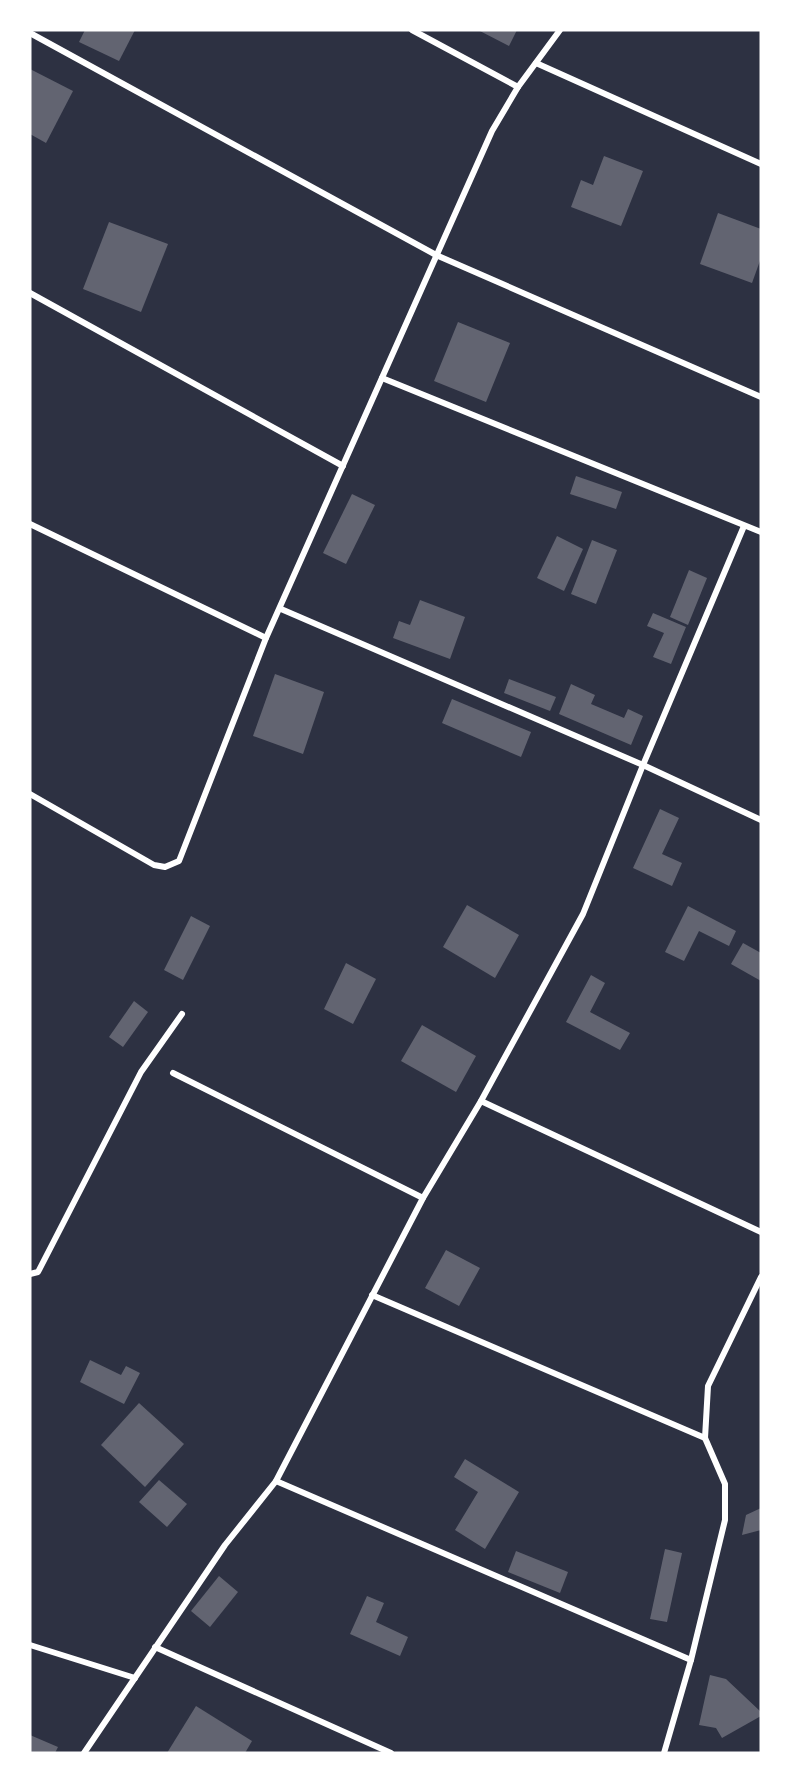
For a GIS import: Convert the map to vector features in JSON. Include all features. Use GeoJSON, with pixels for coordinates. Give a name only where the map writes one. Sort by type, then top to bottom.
{"type":"FeatureCollection","features":[{"type":"Feature","properties":{"kind":"street"},"geometry":{"type":"LineString","coordinates":[[412,30],[518,87]]}},
{"type":"Feature","properties":{"kind":"street"},"geometry":{"type":"LineString","coordinates":[[30,794],[154,865],[165,867],[179,861],[266,638],[281,609],[492,131],[518,87],[560,30]]}},
{"type":"Feature","properties":{"kind":"street"},"geometry":{"type":"LineString","coordinates":[[30,33],[436,255],[761,397]]}},
{"type":"Feature","properties":{"kind":"street"},"geometry":{"type":"LineString","coordinates":[[536,63],[761,164]]}},
{"type":"Feature","properties":{"kind":"street"},"geometry":{"type":"LineString","coordinates":[[30,293],[343,466]]}},
{"type":"Feature","properties":{"kind":"street"},"geometry":{"type":"LineString","coordinates":[[382,378],[761,532]]}},
{"type":"Feature","properties":{"kind":"street"},"geometry":{"type":"LineString","coordinates":[[30,524],[266,638]]}},
{"type":"Feature","properties":{"kind":"street"},"geometry":{"type":"LineString","coordinates":[[84,1753],[225,1545],[276,1481],[423,1198],[481,1101],[584,914],[642,765],[744,526]]}},
{"type":"Feature","properties":{"kind":"street"},"geometry":{"type":"LineString","coordinates":[[281,609],[642,765],[761,820]]}},
{"type":"Feature","properties":{"kind":"street"},"geometry":{"type":"LineString","coordinates":[[30,1274],[38,1272],[54,1243],[141,1072],[182,1014]]}},
{"type":"Feature","properties":{"kind":"street"},"geometry":{"type":"LineString","coordinates":[[173,1073],[423,1198]]}},
{"type":"Feature","properties":{"kind":"street"},"geometry":{"type":"LineString","coordinates":[[481,1101],[761,1232]]}},
{"type":"Feature","properties":{"kind":"street"},"geometry":{"type":"LineString","coordinates":[[663,1753],[691,1660],[725,1520],[725,1484],[705,1438],[708,1386],[761,1277]]}},
{"type":"Feature","properties":{"kind":"street"},"geometry":{"type":"LineString","coordinates":[[372,1295],[705,1438]]}},
{"type":"Feature","properties":{"kind":"street"},"geometry":{"type":"LineString","coordinates":[[276,1481],[691,1660]]}},
{"type":"Feature","properties":{"kind":"street"},"geometry":{"type":"LineString","coordinates":[[30,1645],[135,1678]]}},
{"type":"Feature","properties":{"kind":"street"},"geometry":{"type":"LineString","coordinates":[[155,1647],[391,1753]]}},
{"type":"Feature","properties":{"kind":"building"},"geometry":{"type":"Polygon","coordinates":[[[85,30],[135,30],[119,61],[79,42],[85,30]]]}},
{"type":"Feature","properties":{"kind":"building"},"geometry":{"type":"Polygon","coordinates":[[[478,30],[517,30],[509,46],[478,30]]]}},
{"type":"Feature","properties":{"kind":"building"},"geometry":{"type":"Polygon","coordinates":[[[30,69],[73,91],[46,143],[30,134],[30,69]]]}},
{"type":"Feature","properties":{"kind":"building"},"geometry":{"type":"Polygon","coordinates":[[[604,156],[643,171],[621,226],[571,207],[581,180],[593,185],[604,156]]]}},
{"type":"Feature","properties":{"kind":"building"},"geometry":{"type":"Polygon","coordinates":[[[718,213],[761,229],[761,258],[752,283],[700,264],[718,213]]]}},
{"type":"Feature","properties":{"kind":"building"},"geometry":{"type":"Polygon","coordinates":[[[109,222],[168,244],[141,312],[83,289],[109,222]]]}},
{"type":"Feature","properties":{"kind":"building"},"geometry":{"type":"Polygon","coordinates":[[[458,322],[510,343],[486,402],[434,381],[458,322]]]}},
{"type":"Feature","properties":{"kind":"building"},"geometry":{"type":"Polygon","coordinates":[[[576,476],[622,492],[616,509],[570,494],[576,476]]]}},
{"type":"Feature","properties":{"kind":"building"},"geometry":{"type":"Polygon","coordinates":[[[352,494],[375,505],[346,564],[323,553],[352,494]]]}},
{"type":"Feature","properties":{"kind":"building"},"geometry":{"type":"Polygon","coordinates":[[[557,536],[583,549],[564,591],[537,578],[557,536]]]}},
{"type":"Feature","properties":{"kind":"building"},"geometry":{"type":"Polygon","coordinates":[[[592,540],[617,550],[596,604],[571,594],[592,540]]]}},
{"type":"Feature","properties":{"kind":"building"},"geometry":{"type":"Polygon","coordinates":[[[689,570],[707,578],[688,625],[670,617],[689,570]]]}},
{"type":"Feature","properties":{"kind":"building"},"geometry":{"type":"Polygon","coordinates":[[[420,600],[465,617],[450,659],[393,638],[399,621],[410,625],[420,600]]]}},
{"type":"Feature","properties":{"kind":"building"},"geometry":{"type":"Polygon","coordinates":[[[653,613],[686,627],[671,664],[653,657],[664,633],[647,626],[653,613]]]}},
{"type":"Feature","properties":{"kind":"building"},"geometry":{"type":"Polygon","coordinates":[[[275,674],[324,692],[303,754],[253,736],[275,674]]]}},
{"type":"Feature","properties":{"kind":"building"},"geometry":{"type":"Polygon","coordinates":[[[509,679],[556,697],[550,711],[504,693],[509,679]]]}},
{"type":"Feature","properties":{"kind":"building"},"geometry":{"type":"Polygon","coordinates":[[[571,684],[595,695],[591,704],[624,718],[628,709],[643,716],[631,745],[559,714],[571,684]]]}},
{"type":"Feature","properties":{"kind":"building"},"geometry":{"type":"Polygon","coordinates":[[[452,699],[531,732],[521,757],[442,723],[452,699]]]}},
{"type":"Feature","properties":{"kind":"building"},"geometry":{"type":"Polygon","coordinates":[[[660,809],[679,818],[662,854],[682,863],[672,886],[633,868],[660,809]]]}},
{"type":"Feature","properties":{"kind":"building"},"geometry":{"type":"Polygon","coordinates":[[[467,905],[519,935],[495,978],[443,947],[467,905]]]}},
{"type":"Feature","properties":{"kind":"building"},"geometry":{"type":"Polygon","coordinates":[[[688,906],[736,931],[729,946],[699,931],[684,961],[665,952],[688,906]]]}},
{"type":"Feature","properties":{"kind":"building"},"geometry":{"type":"Polygon","coordinates":[[[191,916],[210,926],[183,980],[164,970],[191,916]]]}},
{"type":"Feature","properties":{"kind":"building"},"geometry":{"type":"Polygon","coordinates":[[[743,943],[761,953],[761,981],[731,964],[743,943]]]}},
{"type":"Feature","properties":{"kind":"building"},"geometry":{"type":"Polygon","coordinates":[[[346,963],[376,979],[353,1024],[324,1009],[346,963]]]}},
{"type":"Feature","properties":{"kind":"building"},"geometry":{"type":"Polygon","coordinates":[[[591,975],[605,983],[590,1012],[630,1033],[620,1050],[566,1022],[591,975]]]}},
{"type":"Feature","properties":{"kind":"building"},"geometry":{"type":"Polygon","coordinates":[[[134,1001],[148,1012],[123,1047],[109,1037],[134,1001]]]}},
{"type":"Feature","properties":{"kind":"building"},"geometry":{"type":"Polygon","coordinates":[[[422,1025],[476,1056],[456,1092],[401,1061],[422,1025]]]}},
{"type":"Feature","properties":{"kind":"building"},"geometry":{"type":"Polygon","coordinates":[[[446,1250],[480,1268],[459,1306],[425,1288],[446,1250]]]}},
{"type":"Feature","properties":{"kind":"building"},"geometry":{"type":"Polygon","coordinates":[[[90,1360],[121,1375],[126,1366],[140,1373],[124,1404],[80,1382],[90,1360]]]}},
{"type":"Feature","properties":{"kind":"building"},"geometry":{"type":"Polygon","coordinates":[[[139,1403],[184,1444],[145,1487],[101,1445],[139,1403]]]}},
{"type":"Feature","properties":{"kind":"building"},"geometry":{"type":"Polygon","coordinates":[[[465,1459],[519,1492],[485,1549],[455,1530],[478,1492],[454,1477],[465,1459]]]}},
{"type":"Feature","properties":{"kind":"building"},"geometry":{"type":"Polygon","coordinates":[[[159,1480],[187,1504],[167,1527],[139,1502],[159,1480]]]}},
{"type":"Feature","properties":{"kind":"building"},"geometry":{"type":"Polygon","coordinates":[[[761,1508],[761,1530],[742,1535],[746,1515],[761,1508]]]}},
{"type":"Feature","properties":{"kind":"building"},"geometry":{"type":"Polygon","coordinates":[[[665,1549],[682,1553],[667,1622],[650,1619],[665,1549]]]}},
{"type":"Feature","properties":{"kind":"building"},"geometry":{"type":"Polygon","coordinates":[[[516,1551],[568,1572],[560,1593],[508,1572],[516,1551]]]}},
{"type":"Feature","properties":{"kind":"building"},"geometry":{"type":"Polygon","coordinates":[[[219,1576],[238,1592],[210,1627],[191,1611],[219,1576]]]}},
{"type":"Feature","properties":{"kind":"building"},"geometry":{"type":"Polygon","coordinates":[[[367,1596],[384,1603],[376,1622],[408,1637],[400,1656],[350,1634],[367,1596]]]}},
{"type":"Feature","properties":{"kind":"building"},"geometry":{"type":"Polygon","coordinates":[[[710,1675],[726,1679],[761,1712],[761,1716],[722,1738],[716,1728],[699,1725],[710,1675]]]}},
{"type":"Feature","properties":{"kind":"building"},"geometry":{"type":"Polygon","coordinates":[[[196,1706],[252,1741],[245,1753],[167,1753],[196,1706]]]}},
{"type":"Feature","properties":{"kind":"building"},"geometry":{"type":"Polygon","coordinates":[[[30,1735],[58,1747],[55,1753],[30,1753],[30,1735]]]}}]}
